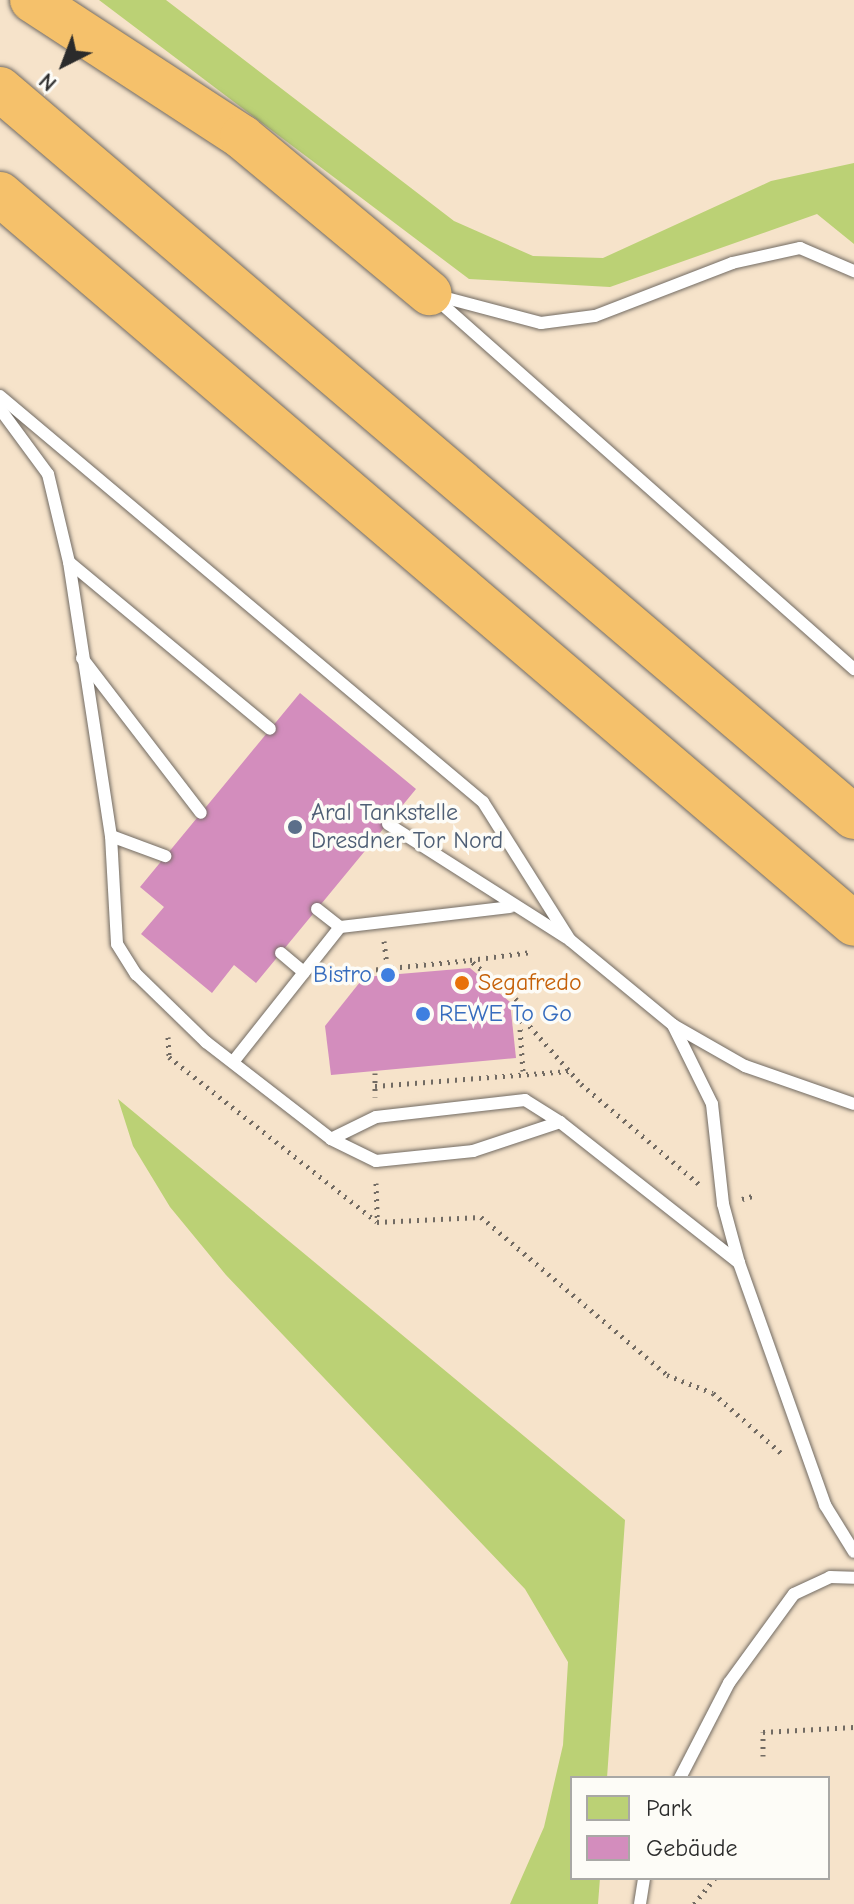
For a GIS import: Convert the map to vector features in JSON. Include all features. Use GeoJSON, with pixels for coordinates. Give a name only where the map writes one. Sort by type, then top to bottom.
{"type":"FeatureCollection","features":[{"type":"Feature","properties":{"kind":"highway"},"geometry":{"type":"LineString","coordinates":[[32,0],[242,137],[429,293]]}},
{"type":"Feature","properties":{"kind":"highway"},"geometry":{"type":"LineString","coordinates":[[0,89],[854,817]]}},
{"type":"Feature","properties":{"kind":"highway"},"geometry":{"type":"LineString","coordinates":[[0,194],[854,924]]}},
{"type":"Feature","properties":{"kind":"lane"},"geometry":{"type":"LineString","coordinates":[[429,293],[541,323],[595,316],[732,263],[800,248],[854,271]]}},
{"type":"Feature","properties":{"kind":"lane"},"geometry":{"type":"LineString","coordinates":[[429,293],[854,669]]}},
{"type":"Feature","properties":{"kind":"lane"},"geometry":{"type":"LineString","coordinates":[[0,396],[483,802],[570,940]]}},
{"type":"Feature","properties":{"kind":"lane"},"geometry":{"type":"LineString","coordinates":[[0,409],[48,474],[69,562],[80,655],[111,836],[117,944],[166,1007],[331,1139],[376,1161],[473,1151],[560,1122]]}},
{"type":"Feature","properties":{"kind":"lane"},"geometry":{"type":"LineString","coordinates":[[69,562],[270,729]]}},
{"type":"Feature","properties":{"kind":"lane"},"geometry":{"type":"LineString","coordinates":[[80,655],[201,813]]}},
{"type":"Feature","properties":{"kind":"lane"},"geometry":{"type":"LineString","coordinates":[[388,824],[510,907],[570,940],[673,1025],[745,1066],[854,1104]]}},
{"type":"Feature","properties":{"kind":"lane"},"geometry":{"type":"LineString","coordinates":[[111,836],[165,856]]}},
{"type":"Feature","properties":{"kind":"lane"},"geometry":{"type":"LineString","coordinates":[[317,909],[340,927],[510,907]]}},
{"type":"Feature","properties":{"kind":"lane"},"geometry":{"type":"LineString","coordinates":[[233,1062],[340,927]]}},
{"type":"Feature","properties":{"kind":"lane"},"geometry":{"type":"LineString","coordinates":[[281,953],[304,972]]}},
{"type":"Feature","properties":{"kind":"lane"},"geometry":{"type":"LineString","coordinates":[[673,1025],[712,1104],[723,1204],[739,1263],[825,1505],[854,1552]]}},
{"type":"Feature","properties":{"kind":"lane"},"geometry":{"type":"LineString","coordinates":[[331,1139],[376,1117],[525,1100],[560,1122],[739,1263]]}},
{"type":"Feature","properties":{"kind":"lane"},"geometry":{"type":"LineString","coordinates":[[681,1776],[729,1683],[794,1594],[830,1577],[854,1578]]}},
{"type":"Feature","properties":{"kind":"lane"},"geometry":{"type":"LineString","coordinates":[[640,1904],[644,1880]]}},
{"type":"Feature","properties":{"kind":"path"},"geometry":{"type":"LineString","coordinates":[[383,924],[388,975]]}},
{"type":"Feature","properties":{"kind":"path"},"geometry":{"type":"LineString","coordinates":[[360,971],[531,952]]}},
{"type":"Feature","properties":{"kind":"path"},"geometry":{"type":"LineString","coordinates":[[470,960],[517,1000],[523,1071]]}},
{"type":"Feature","properties":{"kind":"path"},"geometry":{"type":"LineString","coordinates":[[166,1007],[169,1057],[377,1222],[481,1217],[667,1375],[713,1393],[783,1455],[788,1468]]}},
{"type":"Feature","properties":{"kind":"path"},"geometry":{"type":"LineString","coordinates":[[519,1014],[570,1071],[723,1204],[756,1195]]}},
{"type":"Feature","properties":{"kind":"path"},"geometry":{"type":"LineString","coordinates":[[375,1086],[523,1071],[570,1071]]}},
{"type":"Feature","properties":{"kind":"path"},"geometry":{"type":"LineString","coordinates":[[763,1756],[763,1732],[854,1727]]}},
{"type":"Feature","properties":{"kind":"path"},"geometry":{"type":"LineString","coordinates":[[694,1904],[713,1880]]}},
{"type":"Feature","properties":{"kind":"green space"},"geometry":{"type":"Polygon","coordinates":[[[99,0],[166,0],[454,221],[533,256],[603,258],[771,181],[854,163],[854,244],[817,214],[610,287],[469,279],[99,0]]]}},
{"type":"Feature","properties":{"kind":"green space"},"geometry":{"type":"Polygon","coordinates":[[[118,1099],[625,1520],[607,1776],[570,1776],[570,1880],[600,1880],[598,1904],[510,1904],[544,1827],[563,1745],[568,1662],[525,1589],[226,1275],[170,1207],[133,1146],[118,1099]]]}},
{"type":"Feature","properties":{"kind":"building"},"geometry":{"type":"Polygon","coordinates":[[[300,693],[416,789],[256,983],[234,965],[212,993],[141,934],[164,907],[140,887],[300,693]]]}},
{"type":"Feature","properties":{"kind":"building","name":"REWE To Go"},"geometry":{"type":"Polygon","coordinates":[[[470,968],[510,1002],[516,1058],[331,1075],[325,1026],[364,977],[470,968]]]}},
{"type":"Feature","properties":{"kind":"place","name":"Aral Tankstelle Dresdner Tor Nord"},"geometry":{"type":"Point","coordinates":[295,827]}},
{"type":"Feature","properties":{"kind":"place","name":"Bistro"},"geometry":{"type":"Point","coordinates":[388,975]}},
{"type":"Feature","properties":{"kind":"place","name":"Segafredo"},"geometry":{"type":"Point","coordinates":[462,983]}},
{"type":"Feature","properties":{"kind":"place","name":"REWE To Go"},"geometry":{"type":"Point","coordinates":[423,1014]}}]}
